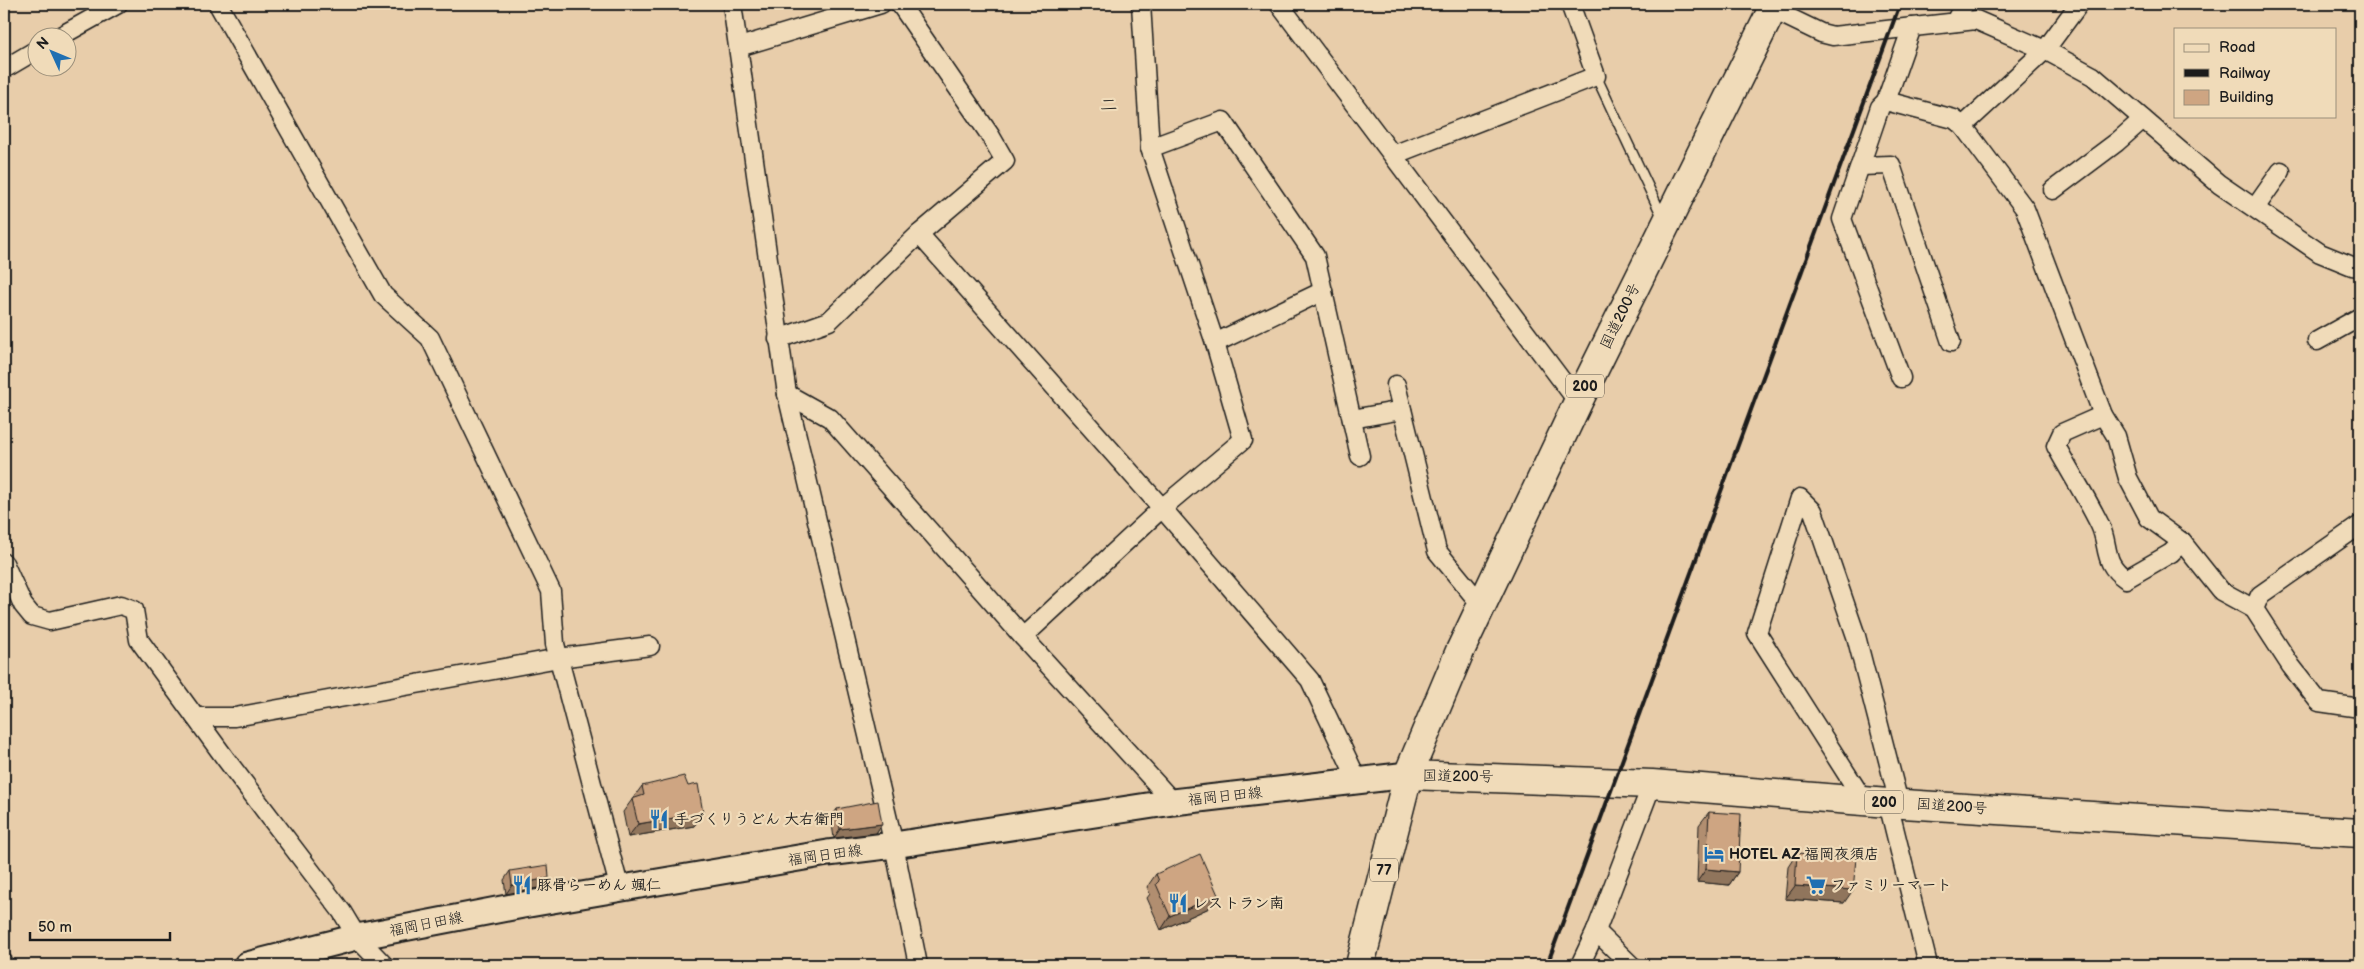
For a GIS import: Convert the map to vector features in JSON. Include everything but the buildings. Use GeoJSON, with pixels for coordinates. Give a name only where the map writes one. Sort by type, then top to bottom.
{"type":"FeatureCollection","features":[{"type":"Feature","properties":{"kind":"main road","name":"国道200号"},"geometry":{"type":"LineString","coordinates":[[1770,6],[1578,402],[1482,606],[1408,775],[1652,784],[1883,802],[2360,833]]}},
{"type":"Feature","properties":{"kind":"main road","name":"福岡日田線"},"geometry":{"type":"LineString","coordinates":[[247,965],[357,937],[828,853],[894,845],[1172,802],[1408,775]]}},
{"type":"Feature","properties":{"kind":"main road","name":"77"},"geometry":{"type":"LineString","coordinates":[[1360,965],[1408,775]]}},
{"type":"Feature","properties":{"kind":"street"},"geometry":{"type":"LineString","coordinates":[[75,28],[118,4]]}},
{"type":"Feature","properties":{"kind":"street"},"geometry":{"type":"LineString","coordinates":[[218,4],[383,295],[430,338],[551,591],[555,644],[620,890]]}},
{"type":"Feature","properties":{"kind":"street"},"geometry":{"type":"LineString","coordinates":[[732,4],[740,47],[778,340],[787,394],[894,845],[916,957],[908,965]]}},
{"type":"Feature","properties":{"kind":"street"},"geometry":{"type":"LineString","coordinates":[[740,47],[882,4]]}},
{"type":"Feature","properties":{"kind":"street"},"geometry":{"type":"LineString","coordinates":[[778,340],[830,321],[919,234],[1005,161],[990,135],[900,4]]}},
{"type":"Feature","properties":{"kind":"street"},"geometry":{"type":"LineString","coordinates":[[1023,637],[1162,508],[1243,440],[1215,343],[1150,148],[1141,4]]}},
{"type":"Feature","properties":{"kind":"street"},"geometry":{"type":"LineString","coordinates":[[1279,4],[1578,402]]}},
{"type":"Feature","properties":{"kind":"street"},"geometry":{"type":"LineString","coordinates":[[1393,156],[1596,76],[1570,4]]}},
{"type":"Feature","properties":{"kind":"street"},"geometry":{"type":"LineString","coordinates":[[1955,22],[1964,4]]}},
{"type":"Feature","properties":{"kind":"street"},"geometry":{"type":"LineString","coordinates":[[1963,126],[2045,50],[2079,4]]}},
{"type":"Feature","properties":{"kind":"street"},"geometry":{"type":"LineString","coordinates":[[1770,6],[1821,33],[1833,36],[1976,20],[2045,50],[2093,76],[2219,184],[2320,253],[2352,266],[2360,267]]}},
{"type":"Feature","properties":{"kind":"street"},"geometry":{"type":"LineString","coordinates":[[1901,378],[1842,218],[1880,107],[1886,101],[1912,27]]}},
{"type":"Feature","properties":{"kind":"street"},"geometry":{"type":"LineString","coordinates":[[4,69],[28,55]]}},
{"type":"Feature","properties":{"kind":"street"},"geometry":{"type":"LineString","coordinates":[[1886,101],[1954,119],[1963,126],[2025,209],[2102,415],[2116,436],[2128,478],[2149,518],[2182,542],[2221,591],[2254,609],[2291,666],[2319,702],[2360,708]]}},
{"type":"Feature","properties":{"kind":"street"},"geometry":{"type":"LineString","coordinates":[[2052,190],[2117,142],[2143,119]]}},
{"type":"Feature","properties":{"kind":"street"},"geometry":{"type":"LineString","coordinates":[[1150,148],[1223,121],[1314,256],[1360,456]]}},
{"type":"Feature","properties":{"kind":"street"},"geometry":{"type":"LineString","coordinates":[[1860,166],[1891,165],[1951,342]]}},
{"type":"Feature","properties":{"kind":"street"},"geometry":{"type":"LineString","coordinates":[[2254,208],[2281,171]]}},
{"type":"Feature","properties":{"kind":"street"},"geometry":{"type":"LineString","coordinates":[[919,234],[1162,508],[1310,680],[1358,781]]}},
{"type":"Feature","properties":{"kind":"street"},"geometry":{"type":"LineString","coordinates":[[1215,343],[1322,291]]}},
{"type":"Feature","properties":{"kind":"street"},"geometry":{"type":"LineString","coordinates":[[2317,341],[2360,317]]}},
{"type":"Feature","properties":{"kind":"street"},"geometry":{"type":"LineString","coordinates":[[1396,385],[1437,551],[1482,606]]}},
{"type":"Feature","properties":{"kind":"street"},"geometry":{"type":"LineString","coordinates":[[787,394],[830,418],[1023,637],[1172,802]]}},
{"type":"Feature","properties":{"kind":"street"},"geometry":{"type":"LineString","coordinates":[[1352,419],[1402,410]]}},
{"type":"Feature","properties":{"kind":"street"},"geometry":{"type":"LineString","coordinates":[[2102,415],[2062,433],[2056,446],[2101,527],[2104,545],[2114,571],[2126,579],[2171,552],[2182,542]]}},
{"type":"Feature","properties":{"kind":"street"},"geometry":{"type":"LineString","coordinates":[[1883,802],[1757,633],[1800,498],[1813,511],[1856,636],[1883,802],[1928,965]]}},
{"type":"Feature","properties":{"kind":"street"},"geometry":{"type":"LineString","coordinates":[[2254,609],[2260,595],[2360,525]]}},
{"type":"Feature","properties":{"kind":"street"},"geometry":{"type":"LineString","coordinates":[[4,562],[23,605],[32,616],[50,621],[121,605],[134,610],[140,640],[195,717],[342,912],[357,937],[384,965]]}},
{"type":"Feature","properties":{"kind":"street"},"geometry":{"type":"LineString","coordinates":[[195,717],[234,717],[559,658],[650,646]]}},
{"type":"Feature","properties":{"kind":"street"},"geometry":{"type":"LineString","coordinates":[[1580,965],[1596,931],[1652,784]]}},
{"type":"Feature","properties":{"kind":"street"},"geometry":{"type":"LineString","coordinates":[[1596,931],[1631,965]]}},
{"type":"Feature","properties":{"kind":"lane"},"geometry":{"type":"LineString","coordinates":[[1596,76],[1665,223]]}},
{"type":"Feature","properties":{"kind":"railway"},"geometry":{"type":"LineString","coordinates":[[1547,965],[1900,4]]}},
{"type":"Feature","properties":{"kind":"place","name":"手づくりうどん 大右衛門"},"geometry":{"type":"Point","coordinates":[659,819]}},
{"type":"Feature","properties":{"kind":"place","name":"HOTEL AZ 福岡夜須店"},"geometry":{"type":"Point","coordinates":[1714,854]}},
{"type":"Feature","properties":{"kind":"place","name":"豚骨らーめん 颯仁"},"geometry":{"type":"Point","coordinates":[522,885]}},
{"type":"Feature","properties":{"kind":"place","name":"ファミリーマート"},"geometry":{"type":"Point","coordinates":[1816,885]}},
{"type":"Feature","properties":{"kind":"place","name":"レストラン南"},"geometry":{"type":"Point","coordinates":[1178,903]}},
{"type":"Feature","properties":{"kind":"district","name":"二"},"geometry":{"type":"Point","coordinates":[1109,105]}}]}
